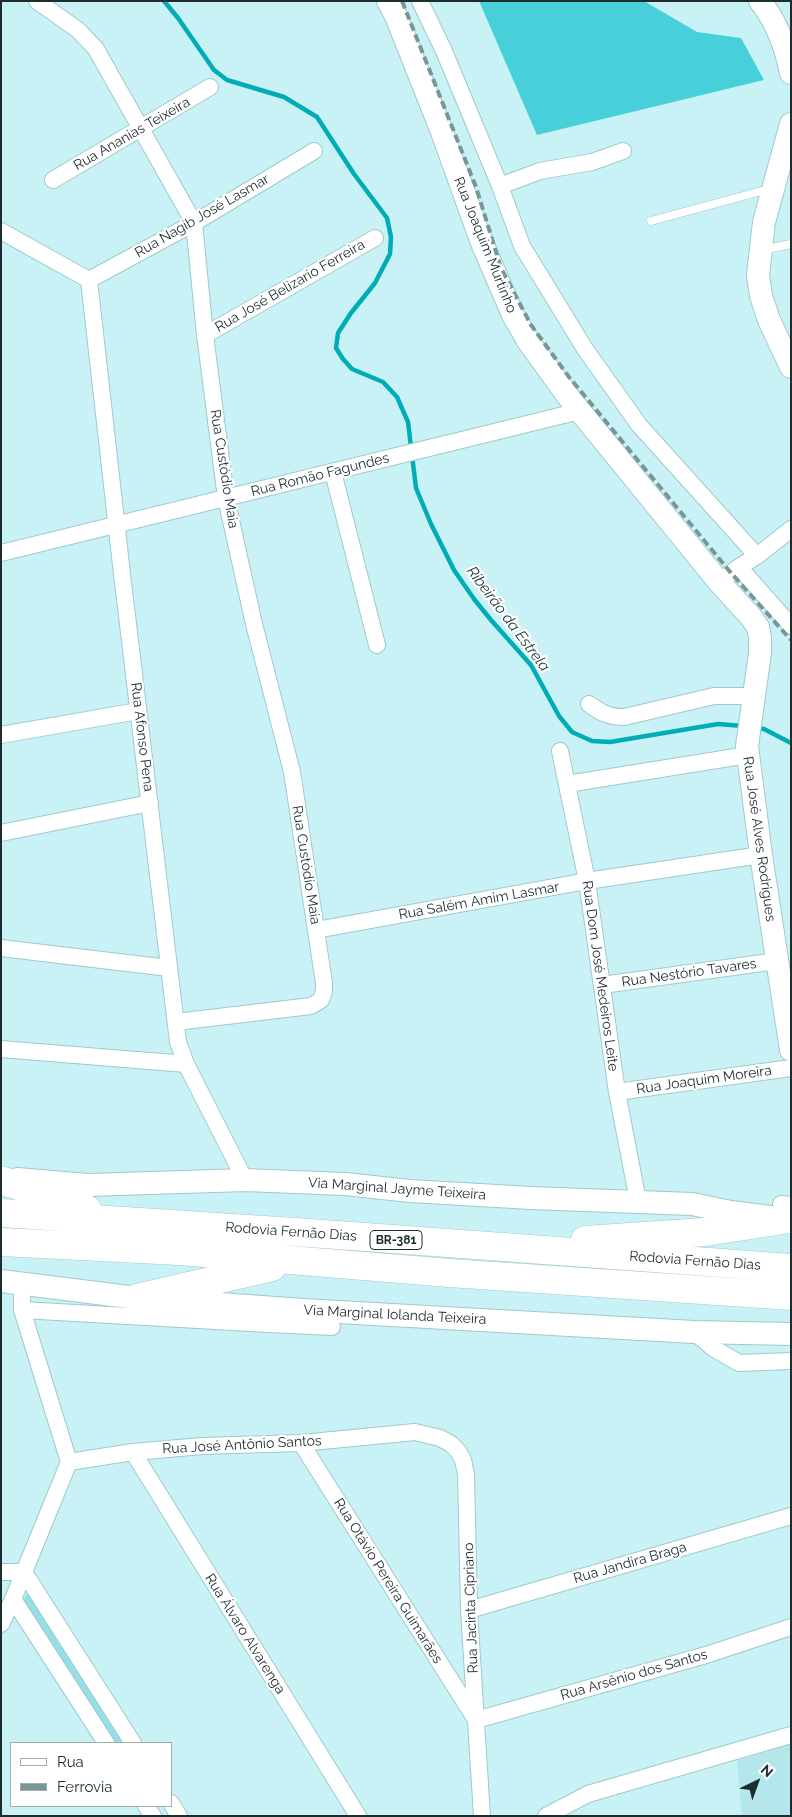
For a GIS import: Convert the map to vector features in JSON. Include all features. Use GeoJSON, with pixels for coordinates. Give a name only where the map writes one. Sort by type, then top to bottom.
{"type":"FeatureCollection","features":[{"type":"Feature","properties":{"kind":"highway"},"geometry":{"type":"LineString","coordinates":[[1,1178],[119,1220]]}},
{"type":"Feature","properties":{"kind":"highway"},"geometry":{"type":"LineString","coordinates":[[528,1249],[596,1238],[705,1232],[788,1212]]}},
{"type":"Feature","properties":{"kind":"highway","name":"Rodovia Fernão Dias"},"geometry":{"type":"LineString","coordinates":[[1,1213],[791,1268]]}},
{"type":"Feature","properties":{"kind":"highway","name":"Rodovia Fernão Dias"},"geometry":{"type":"LineString","coordinates":[[1,1242],[179,1251],[450,1273],[791,1296]]}},
{"type":"Feature","properties":{"kind":"highway"},"geometry":{"type":"LineString","coordinates":[[137,1298],[300,1260]]}},
{"type":"Feature","properties":{"kind":"main road","name":"Rua Joaquim Murtinho"},"geometry":{"type":"LineString","coordinates":[[388,1],[400,25],[442,132],[482,243],[513,315],[528,341],[580,411],[719,582]]}},
{"type":"Feature","properties":{"kind":"main road"},"geometry":{"type":"LineString","coordinates":[[760,1],[770,16],[783,44],[791,73]]}},
{"type":"Feature","properties":{"kind":"main road"},"geometry":{"type":"LineString","coordinates":[[791,124],[764,222],[758,275],[761,296],[769,320],[791,367]]}},
{"type":"Feature","properties":{"kind":"main road","name":"Rua José Alves Rodrigues"},"geometry":{"type":"LineString","coordinates":[[719,582],[751,617],[758,627],[760,638],[760,653],[748,750],[761,855],[791,1050]]}},
{"type":"Feature","properties":{"kind":"main road","name":"Via Marginal Jayme Teixeira"},"geometry":{"type":"LineString","coordinates":[[1,1178],[88,1184],[245,1180],[344,1184],[410,1191],[531,1198],[692,1204],[731,1212],[788,1212]]}},
{"type":"Feature","properties":{"kind":"main road","name":"Via Marginal Iolanda Teixeira"},"geometry":{"type":"LineString","coordinates":[[12,1282],[137,1298],[302,1310],[694,1332],[791,1334]]}},
{"type":"Feature","properties":{"kind":"street","name":"Rua Custódio Maia"},"geometry":{"type":"LineString","coordinates":[[37,1],[78,30],[96,50],[194,223],[205,335],[226,498],[254,624],[292,772],[324,983],[321,1000],[311,1006],[176,1022]]}},
{"type":"Feature","properties":{"kind":"street"},"geometry":{"type":"LineString","coordinates":[[420,1],[444,51],[500,186],[522,246],[585,350],[639,425],[758,556]]}},
{"type":"Feature","properties":{"kind":"street","name":"Rua Ananias Teixeira"},"geometry":{"type":"LineString","coordinates":[[53,180],[210,88]]}},
{"type":"Feature","properties":{"kind":"street","name":"Rua Nagib José Lasmar"},"geometry":{"type":"LineString","coordinates":[[89,280],[194,223],[314,151]]}},
{"type":"Feature","properties":{"kind":"street"},"geometry":{"type":"LineString","coordinates":[[500,186],[540,171],[592,162],[623,151]]}},
{"type":"Feature","properties":{"kind":"street"},"geometry":{"type":"LineString","coordinates":[[1,231],[89,280]]}},
{"type":"Feature","properties":{"kind":"street","name":"Rua José Belizario Ferreira"},"geometry":{"type":"LineString","coordinates":[[205,335],[375,238]]}},
{"type":"Feature","properties":{"kind":"street","name":"Rua Afonso Pena"},"geometry":{"type":"LineString","coordinates":[[89,280],[116,525],[178,1042],[186,1064],[245,1180]]}},
{"type":"Feature","properties":{"kind":"street","name":"Rua Romão Fagundes"},"geometry":{"type":"LineString","coordinates":[[1,553],[580,411]]}},
{"type":"Feature","properties":{"kind":"street"},"geometry":{"type":"LineString","coordinates":[[333,472],[377,644]]}},
{"type":"Feature","properties":{"kind":"street"},"geometry":{"type":"LineString","coordinates":[[719,582],[758,556],[791,529]]}},
{"type":"Feature","properties":{"kind":"street"},"geometry":{"type":"LineString","coordinates":[[739,567],[791,626]]}},
{"type":"Feature","properties":{"kind":"street"},"geometry":{"type":"LineString","coordinates":[[589,704],[599,712],[610,717],[624,717],[714,696],[754,704]]}},
{"type":"Feature","properties":{"kind":"street"},"geometry":{"type":"LineString","coordinates":[[1,735],[138,711]]}},
{"type":"Feature","properties":{"kind":"street"},"geometry":{"type":"LineString","coordinates":[[567,784],[748,750]]}},
{"type":"Feature","properties":{"kind":"street","name":"Rua Dom José Medeiros Leite"},"geometry":{"type":"LineString","coordinates":[[560,751],[587,881],[617,1092],[638,1201]]}},
{"type":"Feature","properties":{"kind":"street"},"geometry":{"type":"LineString","coordinates":[[1,833],[150,803]]}},
{"type":"Feature","properties":{"kind":"street","name":"Rua Salém Amim Lasmar"},"geometry":{"type":"LineString","coordinates":[[316,930],[587,881],[761,855]]}},
{"type":"Feature","properties":{"kind":"street"},"geometry":{"type":"LineString","coordinates":[[1,948],[170,968]]}},
{"type":"Feature","properties":{"kind":"street","name":"Rua Nestório Tavares"},"geometry":{"type":"LineString","coordinates":[[602,985],[777,961]]}},
{"type":"Feature","properties":{"kind":"street"},"geometry":{"type":"LineString","coordinates":[[1,1049],[186,1064]]}},
{"type":"Feature","properties":{"kind":"street","name":"Rua Joaquim Moreira"},"geometry":{"type":"LineString","coordinates":[[617,1092],[791,1068]]}},
{"type":"Feature","properties":{"kind":"street"},"geometry":{"type":"LineString","coordinates":[[1,1624],[13,1600],[69,1462],[12,1282]]}},
{"type":"Feature","properties":{"kind":"street"},"geometry":{"type":"LineString","coordinates":[[22,1310],[258,1324],[332,1326]]}},
{"type":"Feature","properties":{"kind":"street"},"geometry":{"type":"LineString","coordinates":[[694,1332],[713,1348],[740,1363],[791,1361]]}},
{"type":"Feature","properties":{"kind":"street","name":"Rua José Antônio Santos"},"geometry":{"type":"LineString","coordinates":[[69,1462],[133,1452],[202,1446],[300,1443],[415,1432]]}},
{"type":"Feature","properties":{"kind":"street","name":"Rua Jacinta Cipriano"},"geometry":{"type":"LineString","coordinates":[[415,1432],[427,1434],[451,1444],[458,1452],[465,1467],[469,1610],[482,1816]]}},
{"type":"Feature","properties":{"kind":"street","name":"Rua Otávio Pereira Guimarães"},"geometry":{"type":"LineString","coordinates":[[300,1443],[476,1720]]}},
{"type":"Feature","properties":{"kind":"street","name":"Rua Álvaro Alvarenga"},"geometry":{"type":"LineString","coordinates":[[133,1452],[358,1816]]}},
{"type":"Feature","properties":{"kind":"street","name":"Rua Jandira Braga"},"geometry":{"type":"LineString","coordinates":[[469,1610],[791,1516]]}},
{"type":"Feature","properties":{"kind":"street"},"geometry":{"type":"LineString","coordinates":[[1,1572],[24,1572]]}},
{"type":"Feature","properties":{"kind":"street"},"geometry":{"type":"LineString","coordinates":[[24,1572],[132,1742]]}},
{"type":"Feature","properties":{"kind":"street"},"geometry":{"type":"LineString","coordinates":[[13,1600],[105,1742]]}},
{"type":"Feature","properties":{"kind":"street","name":"Rua Arsênio dos Santos"},"geometry":{"type":"LineString","coordinates":[[476,1720],[706,1655],[791,1627]]}},
{"type":"Feature","properties":{"kind":"street"},"geometry":{"type":"LineString","coordinates":[[546,1816],[588,1794],[791,1734]]}},
{"type":"Feature","properties":{"kind":"street"},"geometry":{"type":"LineString","coordinates":[[172,1806],[179,1816]]}},
{"type":"Feature","properties":{"kind":"lane"},"geometry":{"type":"LineString","coordinates":[[651,221],[773,188]]}},
{"type":"Feature","properties":{"kind":"lane"},"geometry":{"type":"LineString","coordinates":[[760,250],[791,244]]}},
{"type":"Feature","properties":{"kind":"shaded area"},"geometry":{"type":"Polygon","coordinates":[[[479,1],[644,1],[697,32],[741,38],[764,80],[537,135],[479,1]]]}},
{"type":"Feature","properties":{"kind":"shaded area"},"geometry":{"type":"Polygon","coordinates":[[[28,1591],[125,1742],[114,1742],[23,1601],[28,1591]]]}},
{"type":"Feature","properties":{"kind":"shaded area"},"geometry":{"type":"Polygon","coordinates":[[[791,1744],[791,1816],[742,1816],[737,1761],[791,1744]]]}},
{"type":"Feature","properties":{"kind":"waterway","name":"Ribeirão da Estrela"},"geometry":{"type":"LineString","coordinates":[[164,1],[214,70],[227,80],[284,97],[317,117],[354,174],[387,218],[391,237],[390,254],[375,283],[338,333],[336,348],[352,369],[383,382],[397,397],[408,422],[416,488],[431,524],[454,570],[491,620],[531,665],[559,716],[572,732],[592,741],[610,742],[718,724],[743,726]]}},
{"type":"Feature","properties":{"kind":"waterway","name":"Ribeirão da Estrela"},"geometry":{"type":"LineString","coordinates":[[756,728],[764,729],[791,743]]}},
{"type":"Feature","properties":{"kind":"railway"},"geometry":{"type":"LineString","coordinates":[[402,1],[476,187],[501,268],[531,325],[569,377],[731,573],[791,640]]}}]}
